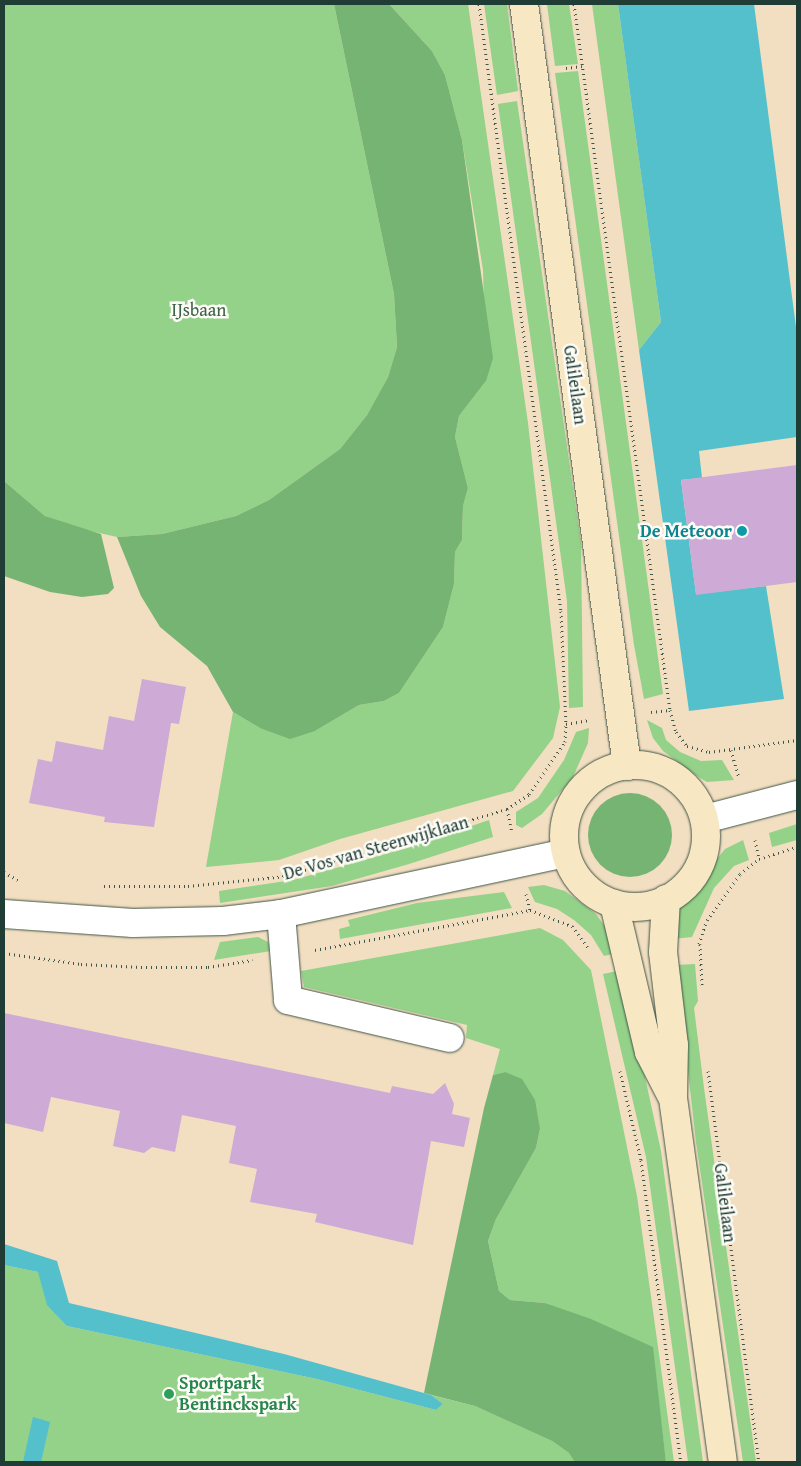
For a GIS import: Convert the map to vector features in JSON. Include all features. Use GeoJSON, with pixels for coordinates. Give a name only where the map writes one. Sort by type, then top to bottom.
{"type":"FeatureCollection","features":[{"type":"Feature","properties":{"kind":"main road","name":"Galileilaan"},"geometry":{"type":"LineString","coordinates":[[524,4],[627,766]]}},
{"type":"Feature","properties":{"kind":"main road"},"geometry":{"type":"LineString","coordinates":[[627,766],[647,766],[667,772],[684,784],[697,800],[704,819],[707,838],[704,858],[695,875],[682,890],[666,899],[644,905],[614,904],[588,889],[574,873],[566,854],[567,820],[577,796],[590,781],[608,771],[627,766]]}},
{"type":"Feature","properties":{"kind":"main road","name":"Galileilaan"},"geometry":{"type":"LineString","coordinates":[[666,899],[663,952],[674,1046],[673,1098],[723,1462]]}},
{"type":"Feature","properties":{"kind":"main road","name":"Galileilaan"},"geometry":{"type":"LineString","coordinates":[[614,904],[649,1052],[673,1098]]}},
{"type":"Feature","properties":{"kind":"street"},"geometry":{"type":"LineString","coordinates":[[704,819],[797,796]]}},
{"type":"Feature","properties":{"kind":"street"},"geometry":{"type":"LineString","coordinates":[[4,914],[133,923],[223,921],[281,914],[566,854]]}},
{"type":"Feature","properties":{"kind":"street"},"geometry":{"type":"LineString","coordinates":[[281,914],[288,1000],[450,1038]]}},
{"type":"Feature","properties":{"kind":"path"},"geometry":{"type":"LineString","coordinates":[[479,4],[561,611],[566,724],[619,715],[670,710]]}},
{"type":"Feature","properties":{"kind":"path"},"geometry":{"type":"LineString","coordinates":[[574,4],[670,710],[676,732],[687,746],[709,752],[797,740]]}},
{"type":"Feature","properties":{"kind":"path","name":"De Vos van Steenwijklaan"},"geometry":{"type":"LineString","coordinates":[[94,886],[188,886],[286,876],[507,809],[529,794],[565,742],[566,724]]}},
{"type":"Feature","properties":{"kind":"path"},"geometry":{"type":"LineString","coordinates":[[759,859],[797,847]]}},
{"type":"Feature","properties":{"kind":"path"},"geometry":{"type":"LineString","coordinates":[[4,872],[18,880]]}},
{"type":"Feature","properties":{"kind":"path"},"geometry":{"type":"LineString","coordinates":[[4,879],[27,881]]}},
{"type":"Feature","properties":{"kind":"path"},"geometry":{"type":"LineString","coordinates":[[700,944],[702,990]]}},
{"type":"Feature","properties":{"kind":"path"},"geometry":{"type":"LineString","coordinates":[[619,1065],[641,1160],[681,1462]]}},
{"type":"Feature","properties":{"kind":"path","name":"Galileilaan"},"geometry":{"type":"LineString","coordinates":[[708,1067],[759,1462]]}},
{"type":"Feature","properties":{"kind":"green space","name":"IJsbaan"},"geometry":{"type":"Polygon","coordinates":[[[4,4],[334,4],[394,294],[397,347],[388,377],[367,415],[340,449],[269,500],[236,516],[162,534],[117,537],[78,528],[45,516],[4,481],[4,4]]]}},
{"type":"Feature","properties":{"kind":"green space"},"geometry":{"type":"Polygon","coordinates":[[[334,4],[389,4],[432,51],[445,75],[462,140],[493,358],[486,381],[459,416],[455,437],[468,488],[463,506],[462,540],[455,552],[454,584],[443,627],[399,693],[384,701],[359,705],[315,731],[290,739],[260,728],[233,712],[207,666],[160,627],[141,596],[117,537],[162,534],[236,516],[269,500],[340,449],[367,415],[388,377],[397,347],[394,294],[334,4]]]}},
{"type":"Feature","properties":{"kind":"green space"},"geometry":{"type":"Polygon","coordinates":[[[389,4],[468,4],[528,423],[560,707],[553,738],[513,791],[340,839],[279,860],[206,867],[233,712],[260,728],[315,731],[359,705],[384,701],[399,693],[443,627],[454,584],[455,552],[462,540],[463,506],[468,488],[455,437],[459,416],[486,381],[483,270],[462,140],[445,75],[432,51],[389,4]]]}},
{"type":"Feature","properties":{"kind":"green space"},"geometry":{"type":"Polygon","coordinates":[[[484,4],[507,4],[518,91],[497,95],[484,4]]]}},
{"type":"Feature","properties":{"kind":"green space"},"geometry":{"type":"Polygon","coordinates":[[[547,4],[569,4],[578,64],[555,66],[547,4]]]}},
{"type":"Feature","properties":{"kind":"green space"},"geometry":{"type":"Polygon","coordinates":[[[592,4],[618,4],[661,322],[639,350],[592,4]]]}},
{"type":"Feature","properties":{"kind":"green space"},"geometry":{"type":"Polygon","coordinates":[[[578,71],[663,694],[644,699],[634,645],[555,73],[578,71]]]}},
{"type":"Feature","properties":{"kind":"green space"},"geometry":{"type":"Polygon","coordinates":[[[517,101],[581,543],[583,707],[569,708],[567,601],[498,104],[517,101]]]}},
{"type":"Feature","properties":{"kind":"green space"},"geometry":{"type":"Polygon","coordinates":[[[4,481],[45,516],[101,534],[114,588],[108,594],[82,597],[50,592],[4,576],[4,481]]]}},
{"type":"Feature","properties":{"kind":"green space"},"geometry":{"type":"Polygon","coordinates":[[[647,720],[662,728],[666,740],[680,752],[701,761],[722,760],[734,780],[707,782],[700,778],[663,751],[653,738],[647,720]]]}},
{"type":"Feature","properties":{"kind":"green space"},"geometry":{"type":"Polygon","coordinates":[[[589,728],[588,743],[573,777],[542,814],[522,828],[516,825],[516,812],[538,798],[564,760],[576,732],[589,728]]]}},
{"type":"Feature","properties":{"kind":"green space"},"geometry":{"type":"Polygon","coordinates":[[[630,793],[646,796],[660,805],[669,819],[672,835],[669,851],[660,865],[646,874],[630,877],[614,874],[600,865],[591,851],[588,835],[591,819],[600,805],[614,796],[630,793]]]}},
{"type":"Feature","properties":{"kind":"green space"},"geometry":{"type":"Polygon","coordinates":[[[489,820],[493,837],[409,864],[332,886],[220,903],[219,891],[293,880],[407,848],[489,820]]]}},
{"type":"Feature","properties":{"kind":"green space"},"geometry":{"type":"Polygon","coordinates":[[[797,824],[797,840],[772,847],[769,833],[797,824]]]}},
{"type":"Feature","properties":{"kind":"green space"},"geometry":{"type":"Polygon","coordinates":[[[743,840],[749,860],[734,866],[714,888],[692,937],[673,939],[674,921],[681,904],[725,849],[743,840]]]}},
{"type":"Feature","properties":{"kind":"green space"},"geometry":{"type":"Polygon","coordinates":[[[544,885],[565,891],[596,914],[609,932],[617,953],[604,956],[591,935],[574,920],[557,909],[535,902],[528,887],[544,885]]]}},
{"type":"Feature","properties":{"kind":"green space"},"geometry":{"type":"Polygon","coordinates":[[[504,892],[512,908],[340,939],[339,929],[350,926],[348,920],[417,903],[504,892]]]}},
{"type":"Feature","properties":{"kind":"green space"},"geometry":{"type":"Polygon","coordinates":[[[540,928],[563,940],[591,970],[637,1196],[674,1462],[666,1462],[652,1347],[545,1303],[510,1300],[499,1291],[488,1241],[496,1219],[536,1148],[540,1129],[505,1072],[493,1075],[500,1049],[466,1038],[467,1025],[304,987],[301,971],[540,928]]]}},
{"type":"Feature","properties":{"kind":"green space"},"geometry":{"type":"Polygon","coordinates":[[[258,937],[268,942],[271,951],[214,960],[220,942],[258,937]]]}},
{"type":"Feature","properties":{"kind":"green space"},"geometry":{"type":"Polygon","coordinates":[[[695,964],[698,1001],[694,1008],[756,1462],[743,1462],[696,1142],[676,965],[695,964]]]}},
{"type":"Feature","properties":{"kind":"green space"},"geometry":{"type":"Polygon","coordinates":[[[622,970],[661,1151],[703,1462],[688,1462],[646,1157],[603,974],[622,970]]]}},
{"type":"Feature","properties":{"kind":"green space"},"geometry":{"type":"Polygon","coordinates":[[[505,1072],[522,1079],[535,1100],[540,1129],[536,1148],[496,1219],[488,1241],[499,1291],[510,1300],[545,1303],[591,1319],[653,1347],[666,1462],[575,1462],[569,1453],[552,1441],[475,1406],[424,1393],[484,1108],[493,1075],[505,1072]]]}},
{"type":"Feature","properties":{"kind":"green space","name":"Sportpark Bentinckspark"},"geometry":{"type":"Polygon","coordinates":[[[4,1265],[38,1272],[67,1326],[317,1379],[436,1410],[443,1404],[431,1395],[475,1406],[552,1441],[569,1453],[602,1462],[4,1462],[4,1265]]]}},
{"type":"Feature","properties":{"kind":"water"},"geometry":{"type":"Polygon","coordinates":[[[618,4],[754,4],[797,335],[797,437],[699,451],[702,478],[681,480],[696,594],[766,586],[784,699],[689,711],[639,350],[661,322],[618,4]]]}},
{"type":"Feature","properties":{"kind":"water"},"geometry":{"type":"Polygon","coordinates":[[[4,1244],[57,1261],[69,1303],[284,1354],[431,1395],[443,1404],[436,1410],[317,1379],[67,1326],[47,1305],[38,1272],[4,1265],[4,1244]]]}},
{"type":"Feature","properties":{"kind":"water"},"geometry":{"type":"Polygon","coordinates":[[[33,1417],[50,1422],[41,1462],[23,1462],[33,1417]]]}},
{"type":"Feature","properties":{"kind":"building","name":"De Meteoor"},"geometry":{"type":"Polygon","coordinates":[[[797,465],[797,582],[696,595],[681,480],[797,465]]]}},
{"type":"Feature","properties":{"kind":"building"},"geometry":{"type":"Polygon","coordinates":[[[142,679],[186,687],[179,724],[171,723],[154,827],[104,822],[105,817],[29,803],[38,759],[52,762],[56,741],[103,750],[109,716],[134,721],[142,679]]]}},
{"type":"Feature","properties":{"kind":"building"},"geometry":{"type":"Polygon","coordinates":[[[4,1013],[390,1093],[392,1086],[433,1094],[445,1083],[454,1104],[452,1114],[470,1118],[464,1147],[431,1141],[413,1245],[315,1222],[317,1214],[250,1202],[257,1169],[229,1163],[236,1126],[182,1115],[175,1152],[152,1147],[144,1153],[113,1146],[120,1111],[51,1097],[43,1132],[4,1123],[4,1013]]]}},
{"type":"Feature","properties":{"kind":"place","name":"De Meteoor"},"geometry":{"type":"Point","coordinates":[742,531]}},
{"type":"Feature","properties":{"kind":"place","name":"Sportpark Bentinckspark"},"geometry":{"type":"Point","coordinates":[169,1394]}}]}
